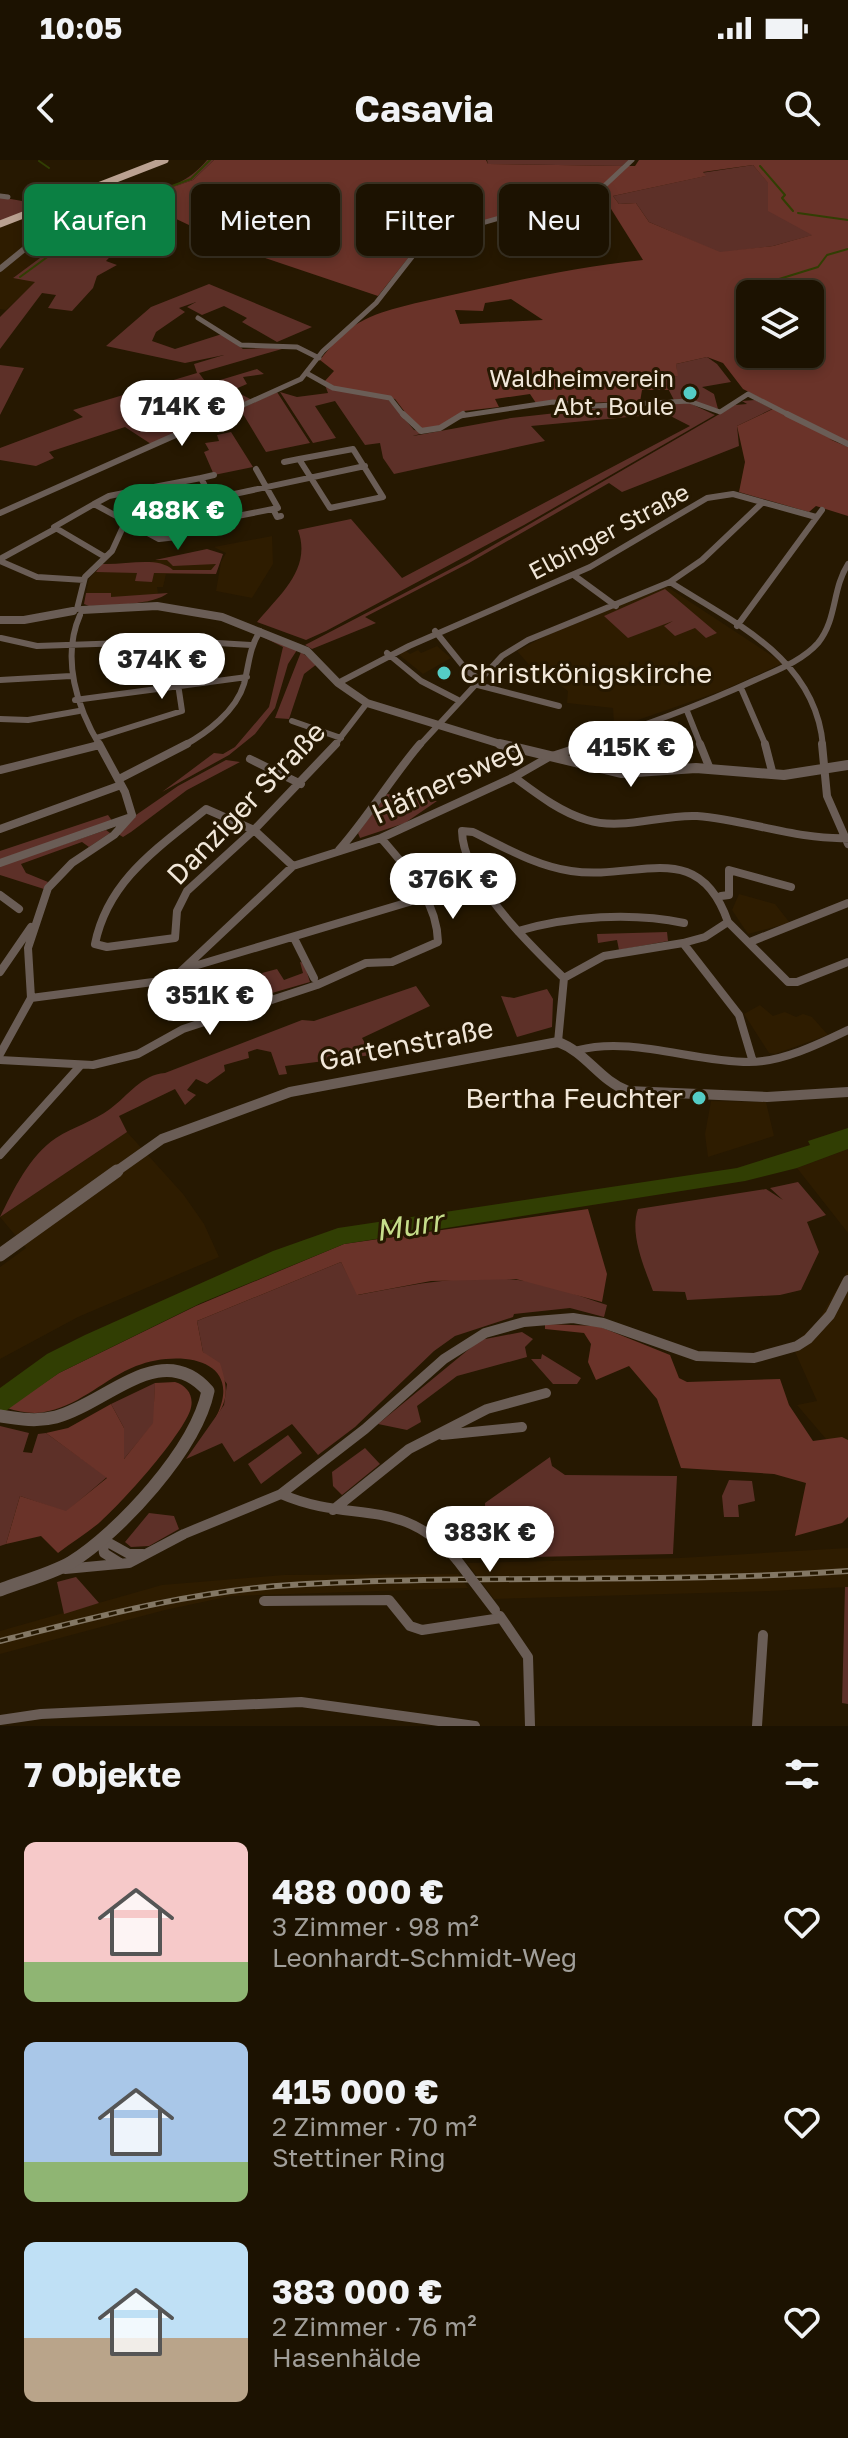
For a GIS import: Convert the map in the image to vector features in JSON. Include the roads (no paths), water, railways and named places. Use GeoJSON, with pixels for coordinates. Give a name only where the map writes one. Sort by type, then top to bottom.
{"type":"FeatureCollection","features":[{"type":"Feature","properties":{"kind":"main road"},"geometry":{"type":"LineString","coordinates":[[107,184],[165,160]]}},
{"type":"Feature","properties":{"kind":"main road"},"geometry":{"type":"LineString","coordinates":[[0,224],[24,215]]}},
{"type":"Feature","properties":{"kind":"street"},"geometry":{"type":"LineString","coordinates":[[0,513],[308,374],[319,358],[376,303],[426,239],[527,213],[601,189],[623,173],[632,160]]}},
{"type":"Feature","properties":{"kind":"street"},"geometry":{"type":"LineString","coordinates":[[0,196],[8,197]]}},
{"type":"Feature","properties":{"kind":"street"},"geometry":{"type":"LineString","coordinates":[[0,269],[24,249]]}},
{"type":"Feature","properties":{"kind":"street"},"geometry":{"type":"LineString","coordinates":[[198,318],[241,345],[297,347],[319,358]]}},
{"type":"Feature","properties":{"kind":"street"},"geometry":{"type":"LineString","coordinates":[[308,374],[333,388],[390,398],[414,428],[421,431],[437,429],[466,412],[553,402],[594,406],[689,401],[720,412],[748,394],[848,444]]}},
{"type":"Feature","properties":{"kind":"street"},"geometry":{"type":"LineString","coordinates":[[284,462],[299,459],[353,449],[382,498],[330,508],[299,459]]}},
{"type":"Feature","properties":{"kind":"street"},"geometry":{"type":"LineString","coordinates":[[132,815],[120,782],[75,700],[71,676],[84,580],[105,557],[129,522],[163,506],[364,466]]}},
{"type":"Feature","properties":{"kind":"street"},"geometry":{"type":"LineString","coordinates":[[224,519],[278,508],[256,469]]}},
{"type":"Feature","properties":{"kind":"street"},"geometry":{"type":"LineString","coordinates":[[55,529],[54,525],[109,496],[214,475]]}},
{"type":"Feature","properties":{"kind":"street"},"geometry":{"type":"LineString","coordinates":[[201,478],[228,527],[232,526]]}},
{"type":"Feature","properties":{"kind":"street"},"geometry":{"type":"LineString","coordinates":[[94,504],[159,539],[177,537],[154,487]]}},
{"type":"Feature","properties":{"kind":"street","name":"Elbinger Straße"},"geometry":{"type":"LineString","coordinates":[[338,683],[387,653],[435,631],[575,576],[675,516],[721,494],[816,517]]}},
{"type":"Feature","properties":{"kind":"street"},"geometry":{"type":"LineString","coordinates":[[338,851],[368,818],[395,773],[458,700],[502,656],[528,640],[670,582],[702,560],[762,503]]}},
{"type":"Feature","properties":{"kind":"street"},"geometry":{"type":"LineString","coordinates":[[273,509],[277,517],[281,516]]}},
{"type":"Feature","properties":{"kind":"street"},"geometry":{"type":"LineString","coordinates":[[737,626],[822,510]]}},
{"type":"Feature","properties":{"kind":"street"},"geometry":{"type":"LineString","coordinates":[[55,529],[105,557]]}},
{"type":"Feature","properties":{"kind":"street"},"geometry":{"type":"LineString","coordinates":[[0,560],[55,529]]}},
{"type":"Feature","properties":{"kind":"street"},"geometry":{"type":"LineString","coordinates":[[0,560],[37,577],[84,580]]}},
{"type":"Feature","properties":{"kind":"street","name":"Häfnersweg"},"geometry":{"type":"LineString","coordinates":[[31,998],[153,982],[188,968],[293,866],[381,838],[514,777],[549,757],[687,711],[789,665],[810,651],[826,633],[833,617],[838,580],[848,564]]}},
{"type":"Feature","properties":{"kind":"street"},"geometry":{"type":"LineString","coordinates":[[575,576],[616,606]]}},
{"type":"Feature","properties":{"kind":"street"},"geometry":{"type":"LineString","coordinates":[[514,777],[553,805],[589,821],[612,823],[696,816],[847,840],[825,794],[816,702],[789,665],[670,582]]}},
{"type":"Feature","properties":{"kind":"street"},"geometry":{"type":"LineString","coordinates":[[0,620],[140,606],[182,608],[260,631],[307,651],[338,683],[367,703],[435,726],[610,772],[710,769],[772,773],[822,771],[848,765]]}},
{"type":"Feature","properties":{"kind":"street"},"geometry":{"type":"LineString","coordinates":[[0,829],[120,782],[193,741],[215,725],[239,696],[247,677],[251,645],[260,631]]}},
{"type":"Feature","properties":{"kind":"street"},"geometry":{"type":"LineString","coordinates":[[435,631],[477,681],[559,706]]}},
{"type":"Feature","properties":{"kind":"street"},"geometry":{"type":"LineString","coordinates":[[1,638],[21,643],[74,645],[159,642],[251,645]]}},
{"type":"Feature","properties":{"kind":"street"},"geometry":{"type":"LineString","coordinates":[[159,642],[167,685]]}},
{"type":"Feature","properties":{"kind":"street"},"geometry":{"type":"LineString","coordinates":[[387,653],[421,681],[458,700]]}},
{"type":"Feature","properties":{"kind":"street"},"geometry":{"type":"LineString","coordinates":[[0,680],[71,676]]}},
{"type":"Feature","properties":{"kind":"street"},"geometry":{"type":"LineString","coordinates":[[75,700],[167,685],[247,677]]}},
{"type":"Feature","properties":{"kind":"street"},"geometry":{"type":"LineString","coordinates":[[0,770],[97,742],[182,711],[178,684]]}},
{"type":"Feature","properties":{"kind":"street"},"geometry":{"type":"LineString","coordinates":[[741,688],[763,735],[772,773]]}},
{"type":"Feature","properties":{"kind":"street","name":"Danziger Straße"},"geometry":{"type":"LineString","coordinates":[[254,830],[206,809],[113,890],[99,918],[95,944],[107,947],[173,939],[176,935],[176,909],[184,895],[254,830],[301,784],[367,703]]}},
{"type":"Feature","properties":{"kind":"street"},"geometry":{"type":"LineString","coordinates":[[0,719],[13,722],[79,711]]}},
{"type":"Feature","properties":{"kind":"street"},"geometry":{"type":"LineString","coordinates":[[687,711],[710,769]]}},
{"type":"Feature","properties":{"kind":"street"},"geometry":{"type":"LineString","coordinates":[[292,721],[341,738]]}},
{"type":"Feature","properties":{"kind":"street"},"geometry":{"type":"LineString","coordinates":[[250,759],[301,784]]}},
{"type":"Feature","properties":{"kind":"street"},"geometry":{"type":"LineString","coordinates":[[0,863],[120,822],[132,815]]}},
{"type":"Feature","properties":{"kind":"street"},"geometry":{"type":"LineString","coordinates":[[0,972],[36,918],[54,879],[114,835],[132,815]]}},
{"type":"Feature","properties":{"kind":"street"},"geometry":{"type":"LineString","coordinates":[[254,830],[293,866]]}},
{"type":"Feature","properties":{"kind":"street"},"geometry":{"type":"LineString","coordinates":[[564,978],[538,956],[483,885],[459,834],[470,831],[539,862],[576,872],[686,869],[705,879],[721,896],[728,922],[781,978],[793,983],[848,962]]}},
{"type":"Feature","properties":{"kind":"street"},"geometry":{"type":"LineString","coordinates":[[0,1060],[80,1066],[138,1054],[183,1029],[317,985],[366,963],[392,962],[432,946],[438,942],[439,929],[431,903],[422,894],[420,884],[381,838]]}},
{"type":"Feature","properties":{"kind":"street"},"geometry":{"type":"LineString","coordinates":[[721,896],[729,895],[729,870],[791,887]]}},
{"type":"Feature","properties":{"kind":"street"},"geometry":{"type":"LineString","coordinates":[[188,968],[409,902],[422,894]]}},
{"type":"Feature","properties":{"kind":"street"},"geometry":{"type":"LineString","coordinates":[[0,895],[19,909]]}},
{"type":"Feature","properties":{"kind":"street"},"geometry":{"type":"LineString","coordinates":[[750,942],[848,903]]}},
{"type":"Feature","properties":{"kind":"street"},"geometry":{"type":"LineString","coordinates":[[0,1054],[31,998],[27,958],[36,918]]}},
{"type":"Feature","properties":{"kind":"street"},"geometry":{"type":"LineString","coordinates":[[518,931],[531,925],[592,920],[671,919],[684,923]]}},
{"type":"Feature","properties":{"kind":"street"},"geometry":{"type":"LineString","coordinates":[[728,922],[705,937],[604,957],[575,968],[564,978],[558,1042],[578,1050],[616,1087],[628,1091],[767,1097],[848,1092]]}},
{"type":"Feature","properties":{"kind":"street"},"geometry":{"type":"LineString","coordinates":[[294,938],[314,978]]}},
{"type":"Feature","properties":{"kind":"street"},"geometry":{"type":"LineString","coordinates":[[683,943],[739,1015],[753,1062]]}},
{"type":"Feature","properties":{"kind":"street"},"geometry":{"type":"LineString","coordinates":[[578,1050],[601,1044],[710,1060],[753,1062],[812,1047],[848,1030]]}},
{"type":"Feature","properties":{"kind":"street","name":"Gartenstraße"},"geometry":{"type":"LineString","coordinates":[[0,1255],[145,1149],[190,1126],[313,1085],[558,1042]]}},
{"type":"Feature","properties":{"kind":"street"},"geometry":{"type":"LineString","coordinates":[[0,1155],[80,1066]]}},
{"type":"Feature","properties":{"kind":"street"},"geometry":{"type":"LineString","coordinates":[[0,1590],[56,1570],[129,1563],[184,1534],[281,1494],[365,1429],[444,1359],[485,1333],[524,1322],[573,1318],[603,1323],[697,1356],[754,1358],[797,1346],[808,1339],[830,1315],[848,1280]]}},
{"type":"Feature","properties":{"kind":"street"},"geometry":{"type":"LineString","coordinates":[[6,1418],[34,1423],[55,1420],[137,1378],[162,1370],[183,1371],[204,1382],[207,1403],[197,1425],[143,1497],[102,1539],[56,1570]]}},
{"type":"Feature","properties":{"kind":"street"},"geometry":{"type":"LineString","coordinates":[[441,1435],[451,1426],[487,1409],[546,1393]]}},
{"type":"Feature","properties":{"kind":"street"},"geometry":{"type":"LineString","coordinates":[[333,1510],[409,1449],[441,1435],[522,1427]]}},
{"type":"Feature","properties":{"kind":"street"},"geometry":{"type":"LineString","coordinates":[[281,1494],[301,1503],[333,1510],[406,1517],[432,1531],[528,1657],[530,1726]]}},
{"type":"Feature","properties":{"kind":"street"},"geometry":{"type":"LineString","coordinates":[[102,1539],[133,1555],[153,1551]]}},
{"type":"Feature","properties":{"kind":"street"},"geometry":{"type":"LineString","coordinates":[[102,1539],[104,1553],[110,1559],[129,1563]]}},
{"type":"Feature","properties":{"kind":"street"},"geometry":{"type":"LineString","coordinates":[[264,1601],[389,1600],[410,1626],[422,1630],[498,1614]]}},
{"type":"Feature","properties":{"kind":"street"},"geometry":{"type":"LineString","coordinates":[[757,1726],[759,1655],[763,1635]]}},
{"type":"Feature","properties":{"kind":"street"},"geometry":{"type":"LineString","coordinates":[[0,1720],[41,1714],[301,1702],[475,1726]]}},
{"type":"Feature","properties":{"kind":"water","name":"Murr"},"geometry":{"type":"Polygon","coordinates":[[[848,1128],[848,1149],[797,1168],[745,1181],[344,1244],[201,1303],[59,1373],[0,1415],[0,1388],[47,1354],[273,1251],[338,1228],[737,1168],[810,1145],[808,1141],[848,1128]]]}},
{"type":"Feature","properties":{"kind":"waterway"},"geometry":{"type":"LineString","coordinates":[[20,277],[117,206],[191,179],[210,160]]}},
{"type":"Feature","properties":{"kind":"waterway"},"geometry":{"type":"LineString","coordinates":[[39,161],[49,168]]}},
{"type":"Feature","properties":{"kind":"waterway"},"geometry":{"type":"LineString","coordinates":[[760,166],[785,195],[782,198],[793,211]]}},
{"type":"Feature","properties":{"kind":"waterway"},"geometry":{"type":"LineString","coordinates":[[798,213],[848,220]]}},
{"type":"Feature","properties":{"kind":"waterway"},"geometry":{"type":"LineString","coordinates":[[776,280],[818,267],[827,255],[848,249]]}},
{"type":"Feature","properties":{"kind":"railway"},"geometry":{"type":"LineString","coordinates":[[0,1641],[108,1614],[254,1588],[360,1582],[709,1577],[848,1571]]}},
{"type":"Feature","properties":{"kind":"place","name":"Waldheimverein Abt. Boule"},"geometry":{"type":"Point","coordinates":[690,393]}},
{"type":"Feature","properties":{"kind":"place","name":"Christkönigskirche"},"geometry":{"type":"Point","coordinates":[444,673]}},
{"type":"Feature","properties":{"kind":"place","name":"Bertha Feuchter"},"geometry":{"type":"Point","coordinates":[699,1098]}}]}
